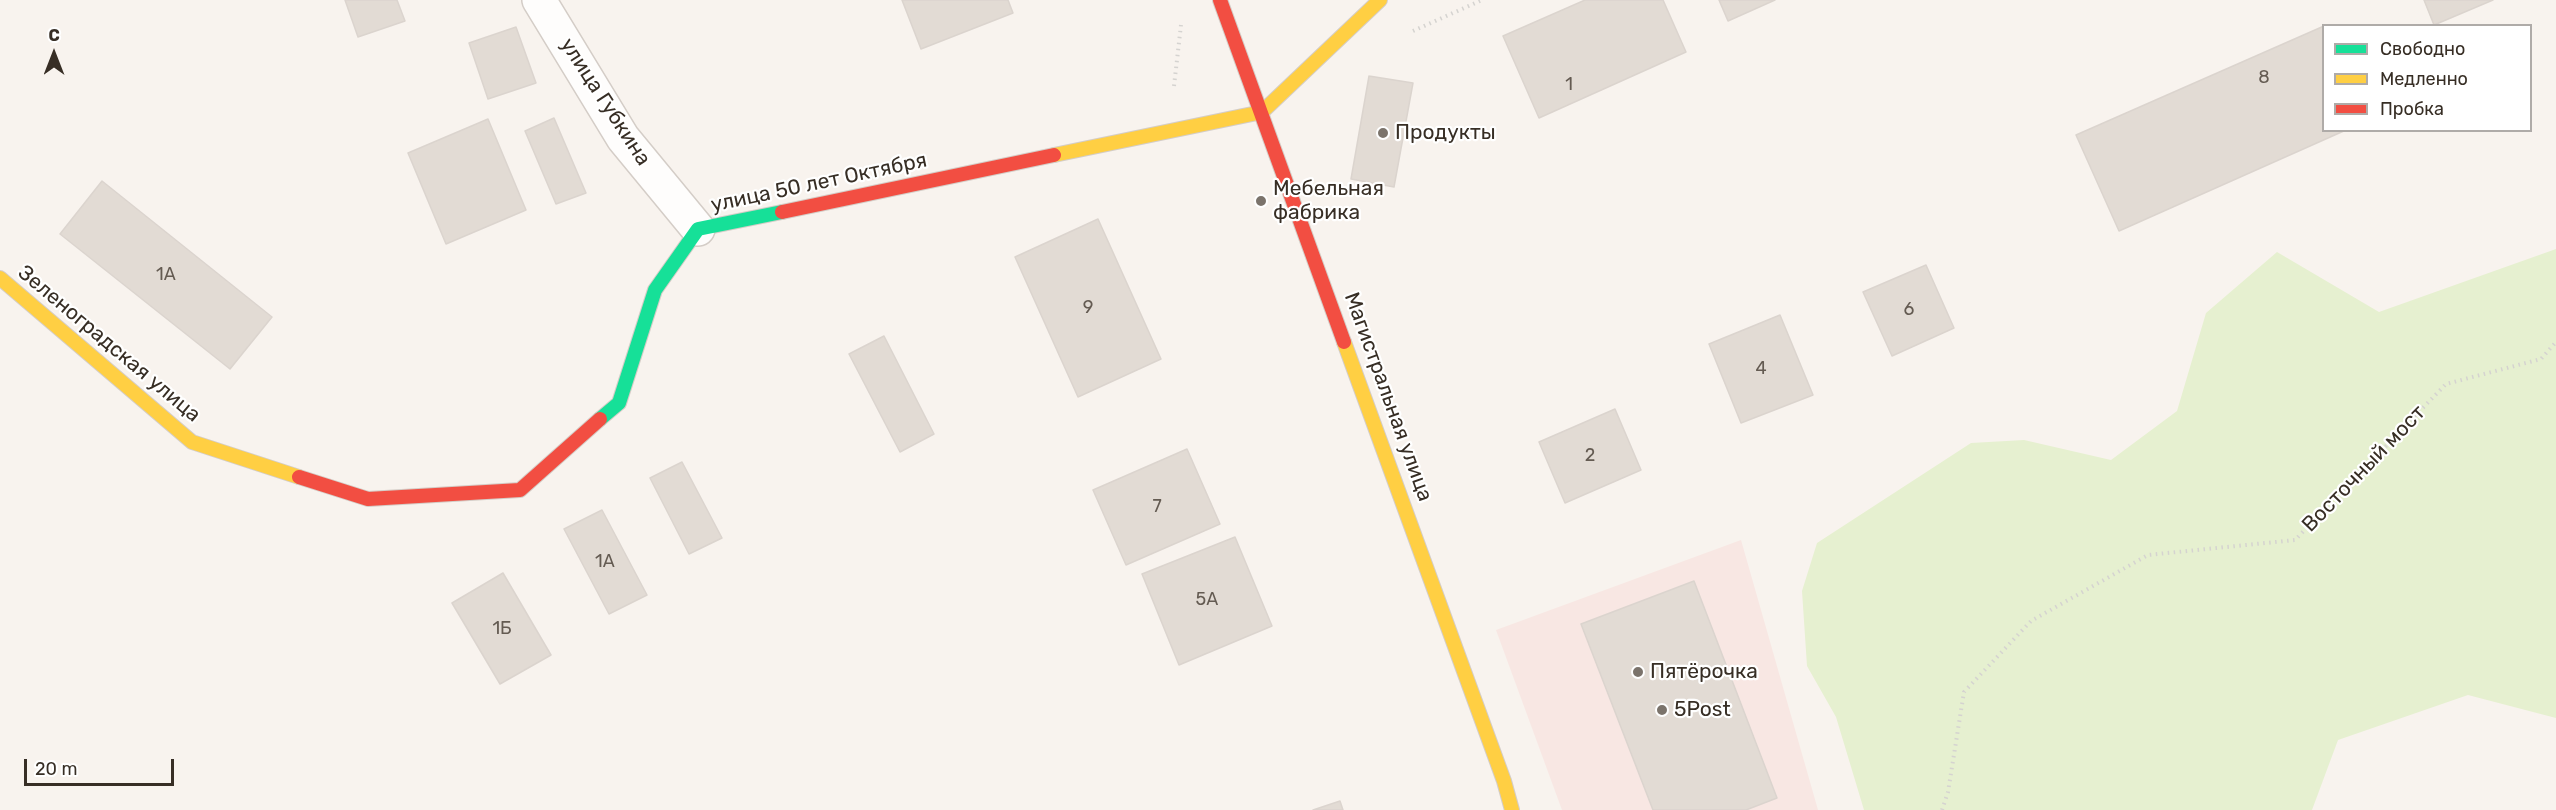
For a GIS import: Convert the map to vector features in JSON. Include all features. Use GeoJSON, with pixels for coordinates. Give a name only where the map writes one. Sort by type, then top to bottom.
{"type":"FeatureCollection","features":[{"type":"Feature","properties":{"kind":"street","name":"улица Губкина"},"geometry":{"type":"LineString","coordinates":[[539,0],[623,138],[698,230]]}},
{"type":"Feature","properties":{"kind":"street","name":"Магистральная улица"},"geometry":{"type":"LineString","coordinates":[[1220,0],[1504,781],[1512,810]]}},
{"type":"Feature","properties":{"kind":"street"},"geometry":{"type":"LineString","coordinates":[[1262,112],[1380,0]]}},
{"type":"Feature","properties":{"kind":"street","name":"улица 50 лет Октября"},"geometry":{"type":"LineString","coordinates":[[192,442],[368,499],[520,490],[619,403],[655,290],[698,230],[1262,112]]}},
{"type":"Feature","properties":{"kind":"street","name":"Зеленоградская улица"},"geometry":{"type":"LineString","coordinates":[[0,278],[192,442]]}},
{"type":"Feature","properties":{"kind":"path"},"geometry":{"type":"LineString","coordinates":[[1168,131],[1181,24]]}},
{"type":"Feature","properties":{"kind":"path","name":"Восточный мост"},"geometry":{"type":"LineString","coordinates":[[1942,810],[1948,792],[1964,692],[2031,621],[2148,555],[2295,540],[2446,384],[2541,359],[2556,342]]}},
{"type":"Feature","properties":{"kind":"shaded area"},"geometry":{"type":"Polygon","coordinates":[[[1741,540],[1818,810],[1562,810],[1496,630],[1741,540]]]}},
{"type":"Feature","properties":{"kind":"green space"},"geometry":{"type":"Polygon","coordinates":[[[2556,249],[2556,718],[2468,695],[2338,740],[2312,810],[1864,810],[1836,717],[1807,666],[1802,591],[1817,543],[1971,443],[2024,440],[2111,460],[2177,411],[2206,313],[2277,252],[2379,312],[2556,249]]]}},
{"type":"Feature","properties":{"kind":"building"},"geometry":{"type":"Polygon","coordinates":[[[345,0],[397,0],[405,21],[358,37],[345,0]]]}},
{"type":"Feature","properties":{"kind":"building"},"geometry":{"type":"Polygon","coordinates":[[[902,0],[1008,0],[1013,13],[921,49],[902,0]]]}},
{"type":"Feature","properties":{"kind":"building"},"geometry":{"type":"Polygon","coordinates":[[[1585,0],[1663,0],[1686,52],[1539,118],[1503,36],[1585,0]]]}},
{"type":"Feature","properties":{"kind":"building"},"geometry":{"type":"Polygon","coordinates":[[[1719,0],[1775,0],[1728,21],[1719,0]]]}},
{"type":"Feature","properties":{"kind":"building"},"geometry":{"type":"Polygon","coordinates":[[[2424,0],[2493,0],[2436,24],[2434,24],[2424,0]]]}},
{"type":"Feature","properties":{"kind":"building"},"geometry":{"type":"Polygon","coordinates":[[[516,27],[536,83],[488,99],[469,43],[516,27]]]}},
{"type":"Feature","properties":{"kind":"building"},"geometry":{"type":"Polygon","coordinates":[[[2322,27],[2322,132],[2342,132],[2119,231],[2076,135],[2322,27]]]}},
{"type":"Feature","properties":{"kind":"building"},"geometry":{"type":"Polygon","coordinates":[[[1369,76],[1413,83],[1394,187],[1351,179],[1369,76]]]}},
{"type":"Feature","properties":{"kind":"building"},"geometry":{"type":"Polygon","coordinates":[[[554,118],[586,193],[556,204],[525,131],[554,118]]]}},
{"type":"Feature","properties":{"kind":"building"},"geometry":{"type":"Polygon","coordinates":[[[488,119],[526,210],[446,244],[408,153],[488,119]]]}},
{"type":"Feature","properties":{"kind":"building"},"geometry":{"type":"Polygon","coordinates":[[[102,181],[272,317],[230,369],[60,234],[102,181]]]}},
{"type":"Feature","properties":{"kind":"building"},"geometry":{"type":"Polygon","coordinates":[[[1098,219],[1161,359],[1078,397],[1015,257],[1098,219]]]}},
{"type":"Feature","properties":{"kind":"building"},"geometry":{"type":"Polygon","coordinates":[[[1926,265],[1954,328],[1892,356],[1863,292],[1926,265]]]}},
{"type":"Feature","properties":{"kind":"building"},"geometry":{"type":"Polygon","coordinates":[[[1780,315],[1813,395],[1741,423],[1709,344],[1780,315]]]}},
{"type":"Feature","properties":{"kind":"building"},"geometry":{"type":"Polygon","coordinates":[[[884,336],[934,434],[900,452],[849,354],[884,336]]]}},
{"type":"Feature","properties":{"kind":"building"},"geometry":{"type":"Polygon","coordinates":[[[1615,409],[1641,470],[1565,503],[1539,442],[1615,409]]]}},
{"type":"Feature","properties":{"kind":"building"},"geometry":{"type":"Polygon","coordinates":[[[1187,449],[1220,524],[1126,565],[1093,490],[1187,449]]]}},
{"type":"Feature","properties":{"kind":"building"},"geometry":{"type":"Polygon","coordinates":[[[682,462],[722,538],[689,554],[650,478],[682,462]]]}},
{"type":"Feature","properties":{"kind":"building"},"geometry":{"type":"Polygon","coordinates":[[[602,510],[647,595],[609,614],[564,529],[602,510]]]}},
{"type":"Feature","properties":{"kind":"building"},"geometry":{"type":"Polygon","coordinates":[[[1235,537],[1272,626],[1179,665],[1142,574],[1235,537]]]}},
{"type":"Feature","properties":{"kind":"building"},"geometry":{"type":"Polygon","coordinates":[[[503,573],[551,655],[500,684],[452,603],[503,573]]]}},
{"type":"Feature","properties":{"kind":"building"},"geometry":{"type":"Polygon","coordinates":[[[1694,581],[1777,798],[1746,810],[1653,810],[1581,624],[1694,581]]]}},
{"type":"Feature","properties":{"kind":"building"},"geometry":{"type":"Polygon","coordinates":[[[1340,801],[1343,810],[1313,810],[1340,801]]]}},
{"type":"Feature","properties":{"kind":"traffic: fast"},"geometry":{"type":"LineString","coordinates":[[600,419],[619,403],[655,290],[698,229],[782,212]]}},
{"type":"Feature","properties":{"kind":"traffic: slow"},"geometry":{"type":"LineString","coordinates":[[1054,155],[1262,112],[1380,0]]}},
{"type":"Feature","properties":{"kind":"traffic: slow"},"geometry":{"type":"LineString","coordinates":[[0,278],[192,442],[299,477]]}},
{"type":"Feature","properties":{"kind":"traffic: slow"},"geometry":{"type":"LineString","coordinates":[[1344,342],[1504,781],[1512,810]]}},
{"type":"Feature","properties":{"kind":"traffic: jam"},"geometry":{"type":"LineString","coordinates":[[1220,0],[1344,342]]}},
{"type":"Feature","properties":{"kind":"traffic: jam"},"geometry":{"type":"LineString","coordinates":[[782,212],[1054,155]]}},
{"type":"Feature","properties":{"kind":"traffic: jam"},"geometry":{"type":"LineString","coordinates":[[299,477],[368,499],[520,490],[600,419]]}},
{"type":"Feature","properties":{"kind":"place","name":"Продукты"},"geometry":{"type":"Point","coordinates":[1383,133]}},
{"type":"Feature","properties":{"kind":"place","name":"Мебельная фабрика"},"geometry":{"type":"Point","coordinates":[1261,201]}},
{"type":"Feature","properties":{"kind":"place","name":"Пятёрочка"},"geometry":{"type":"Point","coordinates":[1638,672]}},
{"type":"Feature","properties":{"kind":"place","name":"5Post"},"geometry":{"type":"Point","coordinates":[1662,710]}}]}
